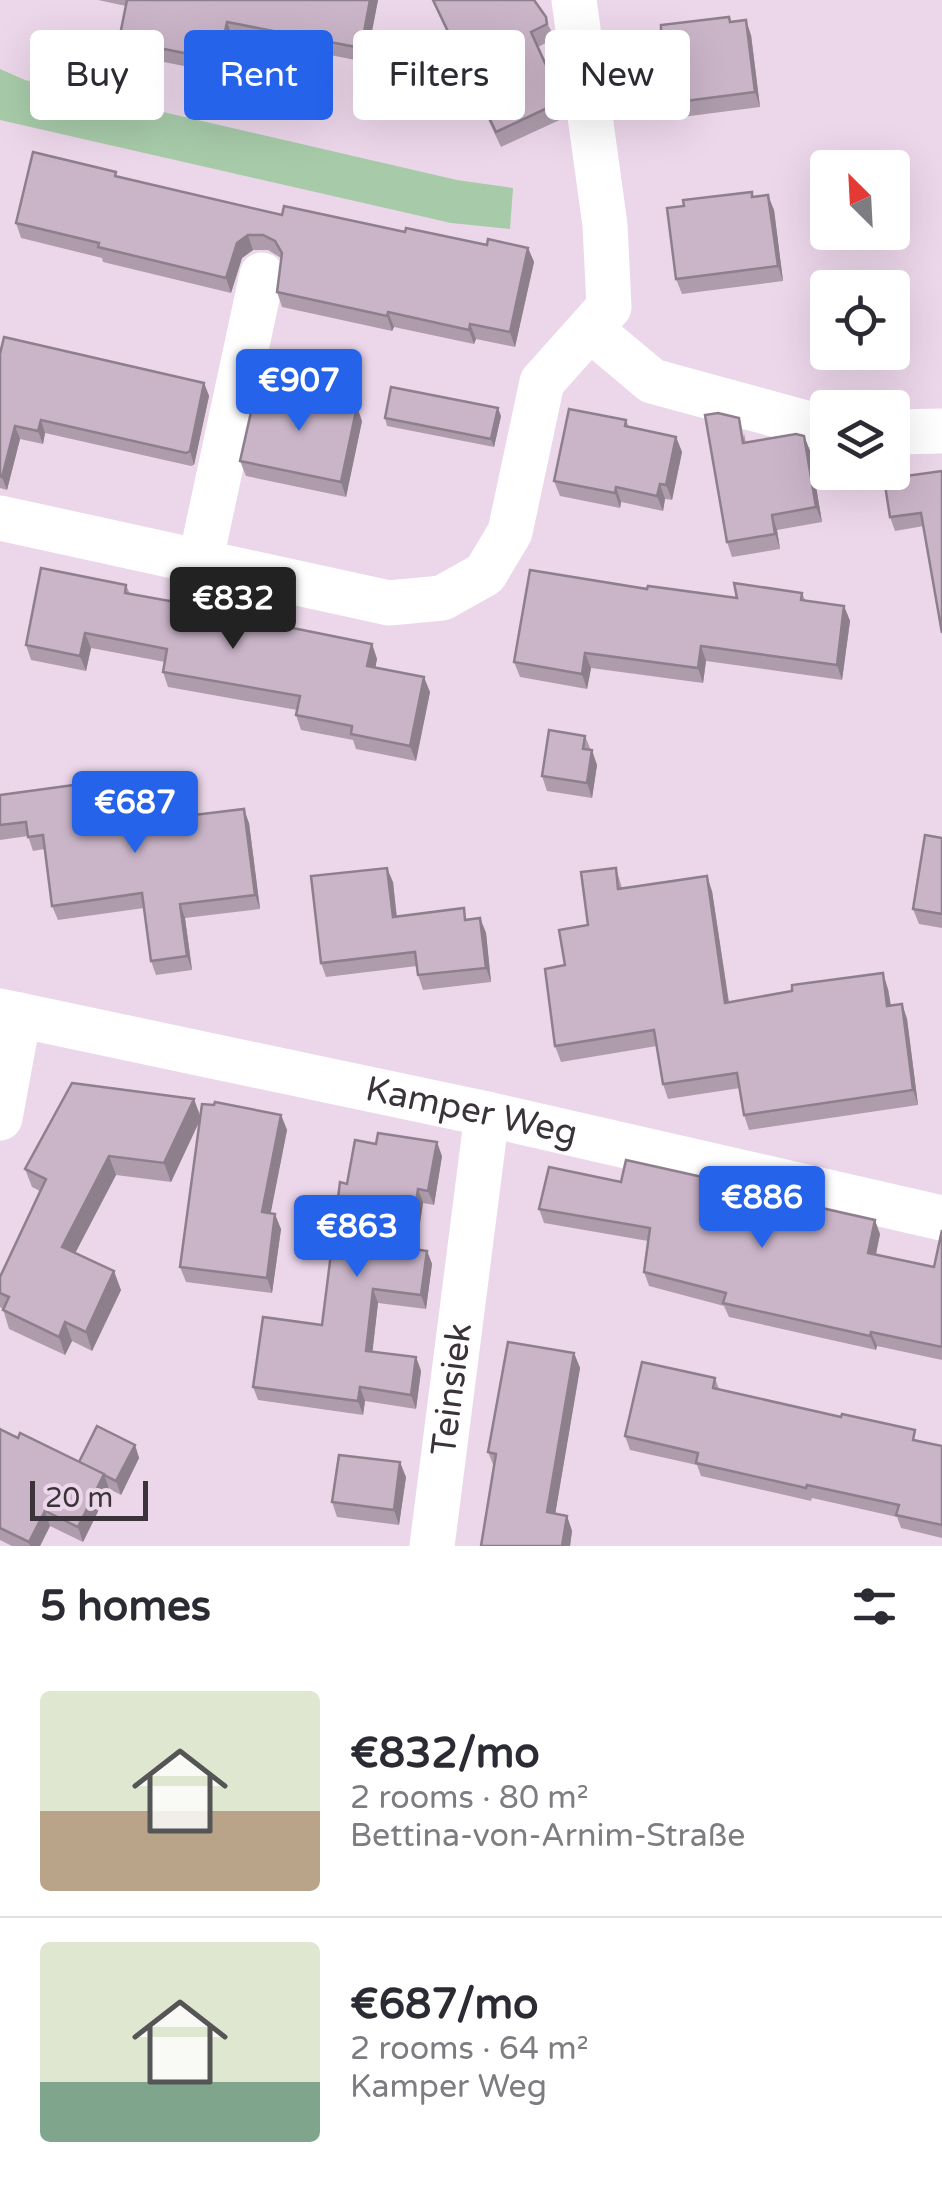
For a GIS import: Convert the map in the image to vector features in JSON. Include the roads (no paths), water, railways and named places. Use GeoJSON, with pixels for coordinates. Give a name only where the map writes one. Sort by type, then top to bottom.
{"type":"FeatureCollection","features":[{"type":"Feature","properties":{"kind":"street"},"geometry":{"type":"LineString","coordinates":[[0,518],[389,603],[442,598],[485,574],[510,532],[542,382],[609,307],[605,225],[574,0]]}},
{"type":"Feature","properties":{"kind":"street"},"geometry":{"type":"LineString","coordinates":[[200,563],[262,275]]}},
{"type":"Feature","properties":{"kind":"street"},"geometry":{"type":"LineString","coordinates":[[590,329],[652,382],[810,424]]}},
{"type":"Feature","properties":{"kind":"street"},"geometry":{"type":"LineString","coordinates":[[910,432],[942,431]]}},
{"type":"Feature","properties":{"kind":"street"},"geometry":{"type":"LineString","coordinates":[[0,1118],[10,1013]]}},
{"type":"Feature","properties":{"kind":"street","name":"Kamper Weg"},"geometry":{"type":"LineString","coordinates":[[10,1013],[488,1114],[942,1218]]}},
{"type":"Feature","properties":{"kind":"street","name":"Teinsiek"},"geometry":{"type":"LineString","coordinates":[[432,1546],[488,1114]]}}]}
